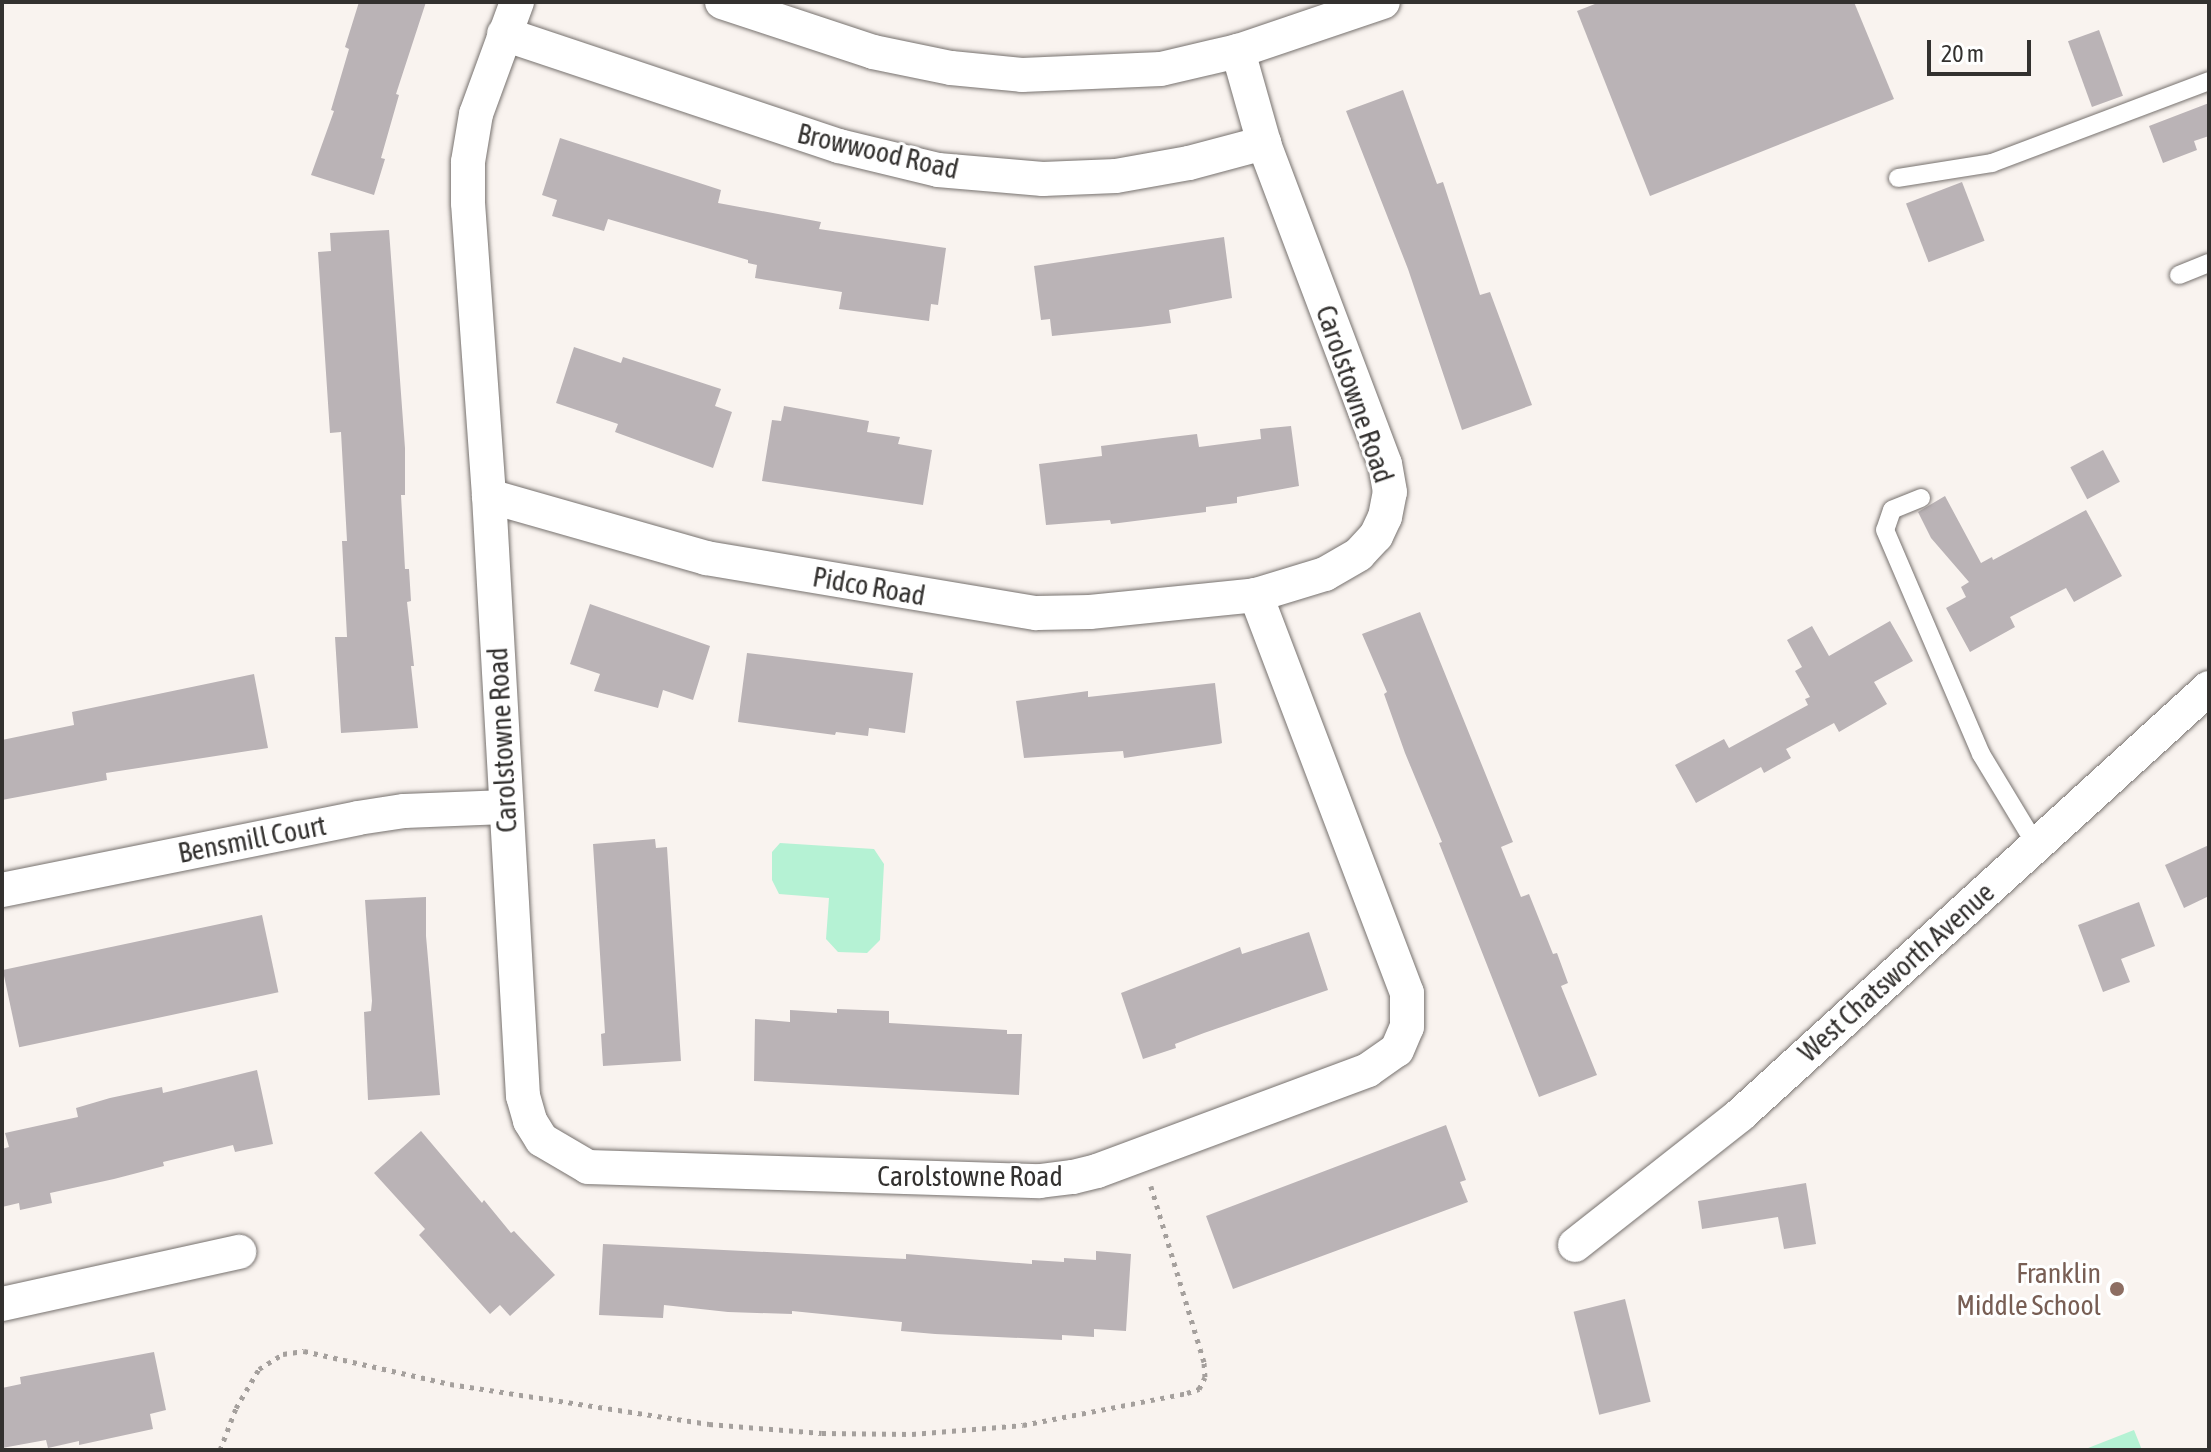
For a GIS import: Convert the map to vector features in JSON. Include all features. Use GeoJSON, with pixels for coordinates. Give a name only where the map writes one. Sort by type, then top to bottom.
{"type":"FeatureCollection","features":[{"type":"Feature","properties":{"kind":"street","name":"Carolstowne Road"},"geometry":{"type":"LineString","coordinates":[[517,2],[476,114],[468,162],[505,807],[523,1096],[530,1121],[542,1140],[588,1167],[1040,1181],[1097,1171],[1141,1155],[1368,1070],[1397,1050],[1407,1027],[1407,993],[1256,595],[1325,574],[1359,554],[1376,536],[1385,517],[1390,492],[1385,464],[1264,143],[1238,51]]}},
{"type":"Feature","properties":{"kind":"street"},"geometry":{"type":"LineString","coordinates":[[722,2],[873,52],[965,70],[1022,75],[1161,69],[1238,51],[1383,2]]}},
{"type":"Feature","properties":{"kind":"street","name":"Browwood Road"},"geometry":{"type":"LineString","coordinates":[[504,34],[839,146],[938,170],[1043,179],[1116,176],[1189,163],[1264,143]]}},
{"type":"Feature","properties":{"kind":"street","name":"Pidco Road"},"geometry":{"type":"LineString","coordinates":[[489,496],[706,558],[1036,613],[1090,612],[1256,595]]}},
{"type":"Feature","properties":{"kind":"street","name":"West Chatsworth Avenue"},"geometry":{"type":"LineString","coordinates":[[1575,1245],[1740,1115],[2209,688]]}},
{"type":"Feature","properties":{"kind":"street","name":"Bensmill Court"},"geometry":{"type":"LineString","coordinates":[[2,890],[358,818],[404,811],[505,807]]}},
{"type":"Feature","properties":{"kind":"street"},"geometry":{"type":"LineString","coordinates":[[2,1304],[239,1252]]}},
{"type":"Feature","properties":{"kind":"lane"},"geometry":{"type":"LineString","coordinates":[[1898,178],[1992,163],[2209,81]]}},
{"type":"Feature","properties":{"kind":"lane"},"geometry":{"type":"LineString","coordinates":[[2179,275],[2209,263]]}},
{"type":"Feature","properties":{"kind":"lane"},"geometry":{"type":"LineString","coordinates":[[1921,498],[1892,510],[1885,530],[1981,754],[2036,845]]}},
{"type":"Feature","properties":{"kind":"path"},"geometry":{"type":"LineString","coordinates":[[220,1450],[236,1408],[259,1369],[283,1354],[304,1351],[450,1384],[709,1424],[822,1433],[912,1434],[1023,1425],[1199,1389],[1205,1377],[1204,1362],[1141,1155]]}},
{"type":"Feature","properties":{"kind":"green space"},"geometry":{"type":"Polygon","coordinates":[[[780,843],[874,849],[884,864],[880,940],[867,953],[838,952],[826,939],[829,898],[779,894],[772,880],[772,852],[780,843]]]}},
{"type":"Feature","properties":{"kind":"green space"},"geometry":{"type":"Polygon","coordinates":[[[2134,1430],[2142,1450],[2083,1450],[2134,1430]]]}},
{"type":"Feature","properties":{"kind":"building"},"geometry":{"type":"Polygon","coordinates":[[[359,2],[426,2],[396,94],[399,95],[374,195],[311,175],[334,111],[331,110],[349,49],[345,47],[359,2]]]}},
{"type":"Feature","properties":{"kind":"building"},"geometry":{"type":"Polygon","coordinates":[[[1600,2],[1854,2],[1894,99],[1650,196],[1577,11],[1600,2]]]}},
{"type":"Feature","properties":{"kind":"building"},"geometry":{"type":"Polygon","coordinates":[[[2099,30],[2123,96],[2092,107],[2068,41],[2099,30]]]}},
{"type":"Feature","properties":{"kind":"building"},"geometry":{"type":"Polygon","coordinates":[[[1403,90],[1437,184],[1443,182],[1480,295],[1490,292],[1532,405],[1462,430],[1408,269],[1346,111],[1403,90]]]}},
{"type":"Feature","properties":{"kind":"building"},"geometry":{"type":"Polygon","coordinates":[[[2209,103],[2209,136],[2194,141],[2197,150],[2163,163],[2149,126],[2209,103]]]}},
{"type":"Feature","properties":{"kind":"building"},"geometry":{"type":"Polygon","coordinates":[[[560,138],[721,190],[718,203],[821,222],[819,229],[946,248],[938,305],[931,304],[929,321],[839,309],[842,292],[755,278],[757,265],[748,263],[748,260],[608,219],[604,231],[552,216],[557,200],[542,195],[560,138]]]}},
{"type":"Feature","properties":{"kind":"building"},"geometry":{"type":"Polygon","coordinates":[[[1962,182],[1985,241],[1929,262],[1906,204],[1962,182]]]}},
{"type":"Feature","properties":{"kind":"building"},"geometry":{"type":"Polygon","coordinates":[[[389,230],[405,448],[405,495],[401,495],[405,569],[409,569],[411,601],[407,602],[418,728],[341,733],[335,637],[347,637],[342,541],[347,541],[341,432],[330,433],[318,252],[331,251],[330,233],[389,230]]]}},
{"type":"Feature","properties":{"kind":"building"},"geometry":{"type":"Polygon","coordinates":[[[1224,237],[1232,298],[1169,310],[1171,323],[1140,327],[1052,336],[1050,319],[1041,320],[1034,266],[1224,237]]]}},
{"type":"Feature","properties":{"kind":"building"},"geometry":{"type":"Polygon","coordinates":[[[574,347],[621,363],[623,357],[721,389],[715,406],[732,412],[713,468],[615,432],[618,424],[556,403],[574,347]]]}},
{"type":"Feature","properties":{"kind":"building"},"geometry":{"type":"Polygon","coordinates":[[[784,406],[869,421],[867,432],[900,437],[898,444],[932,450],[923,505],[762,481],[772,420],[781,421],[784,406]]]}},
{"type":"Feature","properties":{"kind":"building"},"geometry":{"type":"Polygon","coordinates":[[[1291,426],[1299,486],[1237,497],[1237,503],[1206,507],[1206,512],[1111,524],[1110,520],[1046,525],[1039,464],[1102,456],[1101,446],[1197,434],[1199,447],[1261,439],[1260,429],[1291,426]]]}},
{"type":"Feature","properties":{"kind":"building"},"geometry":{"type":"Polygon","coordinates":[[[2103,450],[2120,482],[2087,499],[2070,467],[2103,450]]]}},
{"type":"Feature","properties":{"kind":"building"},"geometry":{"type":"Polygon","coordinates":[[[1945,496],[1981,563],[1992,557],[1993,560],[2086,510],[2122,576],[2074,602],[2066,588],[2010,617],[2015,627],[1970,652],[1946,608],[1966,597],[1961,587],[1969,582],[1931,538],[1918,512],[1945,496]]]}},
{"type":"Feature","properties":{"kind":"building"},"geometry":{"type":"Polygon","coordinates":[[[590,604],[710,646],[693,700],[663,690],[658,708],[594,691],[600,674],[570,664],[590,604]]]}},
{"type":"Feature","properties":{"kind":"building"},"geometry":{"type":"Polygon","coordinates":[[[1420,612],[1513,842],[1501,847],[1521,897],[1529,894],[1553,954],[1557,953],[1568,983],[1561,986],[1597,1075],[1539,1097],[1439,843],[1442,842],[1384,694],[1387,692],[1362,634],[1420,612]]]}},
{"type":"Feature","properties":{"kind":"building"},"geometry":{"type":"Polygon","coordinates":[[[1890,621],[1913,661],[1874,682],[1887,704],[1839,732],[1834,723],[1786,749],[1791,758],[1764,773],[1761,767],[1696,803],[1675,765],[1724,739],[1729,748],[1808,705],[1805,699],[1810,697],[1795,671],[1802,667],[1787,640],[1812,626],[1829,656],[1890,621]]]}},
{"type":"Feature","properties":{"kind":"building"},"geometry":{"type":"Polygon","coordinates":[[[747,653],[913,673],[905,733],[869,728],[868,736],[836,732],[835,735],[738,722],[747,653]]]}},
{"type":"Feature","properties":{"kind":"building"},"geometry":{"type":"Polygon","coordinates":[[[254,674],[268,748],[106,773],[107,780],[2,800],[2,740],[74,725],[72,712],[254,674]]]}},
{"type":"Feature","properties":{"kind":"building"},"geometry":{"type":"Polygon","coordinates":[[[1215,683],[1222,743],[1124,758],[1123,751],[1024,758],[1016,701],[1088,691],[1088,697],[1215,683]]]}},
{"type":"Feature","properties":{"kind":"building"},"geometry":{"type":"Polygon","coordinates":[[[655,839],[656,848],[667,847],[681,1061],[603,1066],[601,1034],[605,1033],[593,844],[655,839]]]}},
{"type":"Feature","properties":{"kind":"building"},"geometry":{"type":"Polygon","coordinates":[[[2209,845],[2209,896],[2184,908],[2165,865],[2209,845]]]}},
{"type":"Feature","properties":{"kind":"building"},"geometry":{"type":"Polygon","coordinates":[[[426,897],[426,936],[440,1095],[368,1100],[364,1012],[371,1011],[372,1001],[365,900],[426,897]]]}},
{"type":"Feature","properties":{"kind":"building"},"geometry":{"type":"Polygon","coordinates":[[[2139,902],[2155,946],[2121,959],[2130,982],[2103,992],[2078,925],[2139,902]]]}},
{"type":"Feature","properties":{"kind":"building"},"geometry":{"type":"Polygon","coordinates":[[[262,915],[278,992],[19,1047],[3,970],[262,915]]]}},
{"type":"Feature","properties":{"kind":"building"},"geometry":{"type":"Polygon","coordinates":[[[1309,932],[1328,990],[1204,1033],[1175,1044],[1176,1048],[1143,1059],[1121,993],[1240,947],[1242,954],[1309,932]]]}},
{"type":"Feature","properties":{"kind":"building"},"geometry":{"type":"Polygon","coordinates":[[[837,1009],[889,1011],[889,1023],[1007,1030],[1007,1034],[1022,1034],[1019,1095],[754,1081],[755,1019],[790,1022],[790,1010],[837,1013],[837,1009]]]}},
{"type":"Feature","properties":{"kind":"building"},"geometry":{"type":"Polygon","coordinates":[[[257,1070],[273,1144],[235,1152],[233,1145],[163,1162],[164,1166],[50,1193],[52,1203],[20,1210],[19,1203],[2,1207],[2,1149],[9,1147],[5,1133],[78,1117],[76,1108],[110,1098],[162,1087],[163,1093],[257,1070]]]}},
{"type":"Feature","properties":{"kind":"building"},"geometry":{"type":"Polygon","coordinates":[[[1446,1125],[1466,1180],[1460,1182],[1468,1202],[1233,1289],[1206,1216],[1446,1125]]]}},
{"type":"Feature","properties":{"kind":"building"},"geometry":{"type":"Polygon","coordinates":[[[421,1131],[482,1203],[484,1200],[511,1233],[514,1231],[555,1275],[510,1316],[500,1305],[490,1314],[419,1235],[425,1229],[374,1173],[421,1131]]]}},
{"type":"Feature","properties":{"kind":"building"},"geometry":{"type":"Polygon","coordinates":[[[1806,1183],[1816,1244],[1784,1249],[1778,1217],[1702,1229],[1698,1201],[1806,1183]]]}},
{"type":"Feature","properties":{"kind":"building"},"geometry":{"type":"Polygon","coordinates":[[[603,1244],[906,1259],[906,1254],[1032,1264],[1032,1260],[1064,1262],[1064,1258],[1096,1260],[1096,1251],[1131,1254],[1126,1331],[1094,1329],[1094,1337],[1062,1335],[1062,1340],[935,1334],[901,1331],[902,1322],[792,1311],[792,1314],[728,1312],[664,1305],[663,1318],[599,1315],[603,1244]]]}},
{"type":"Feature","properties":{"kind":"building"},"geometry":{"type":"Polygon","coordinates":[[[1625,1299],[1651,1402],[1599,1415],[1574,1312],[1625,1299]]]}},
{"type":"Feature","properties":{"kind":"building"},"geometry":{"type":"Polygon","coordinates":[[[154,1352],[166,1410],[150,1414],[153,1429],[79,1445],[79,1441],[48,1448],[46,1440],[2,1448],[2,1388],[21,1384],[20,1377],[154,1352]]]}},
{"type":"Feature","properties":{"kind":"place","name":"Franklin Middle School"},"geometry":{"type":"Point","coordinates":[2117,1289]}}]}
